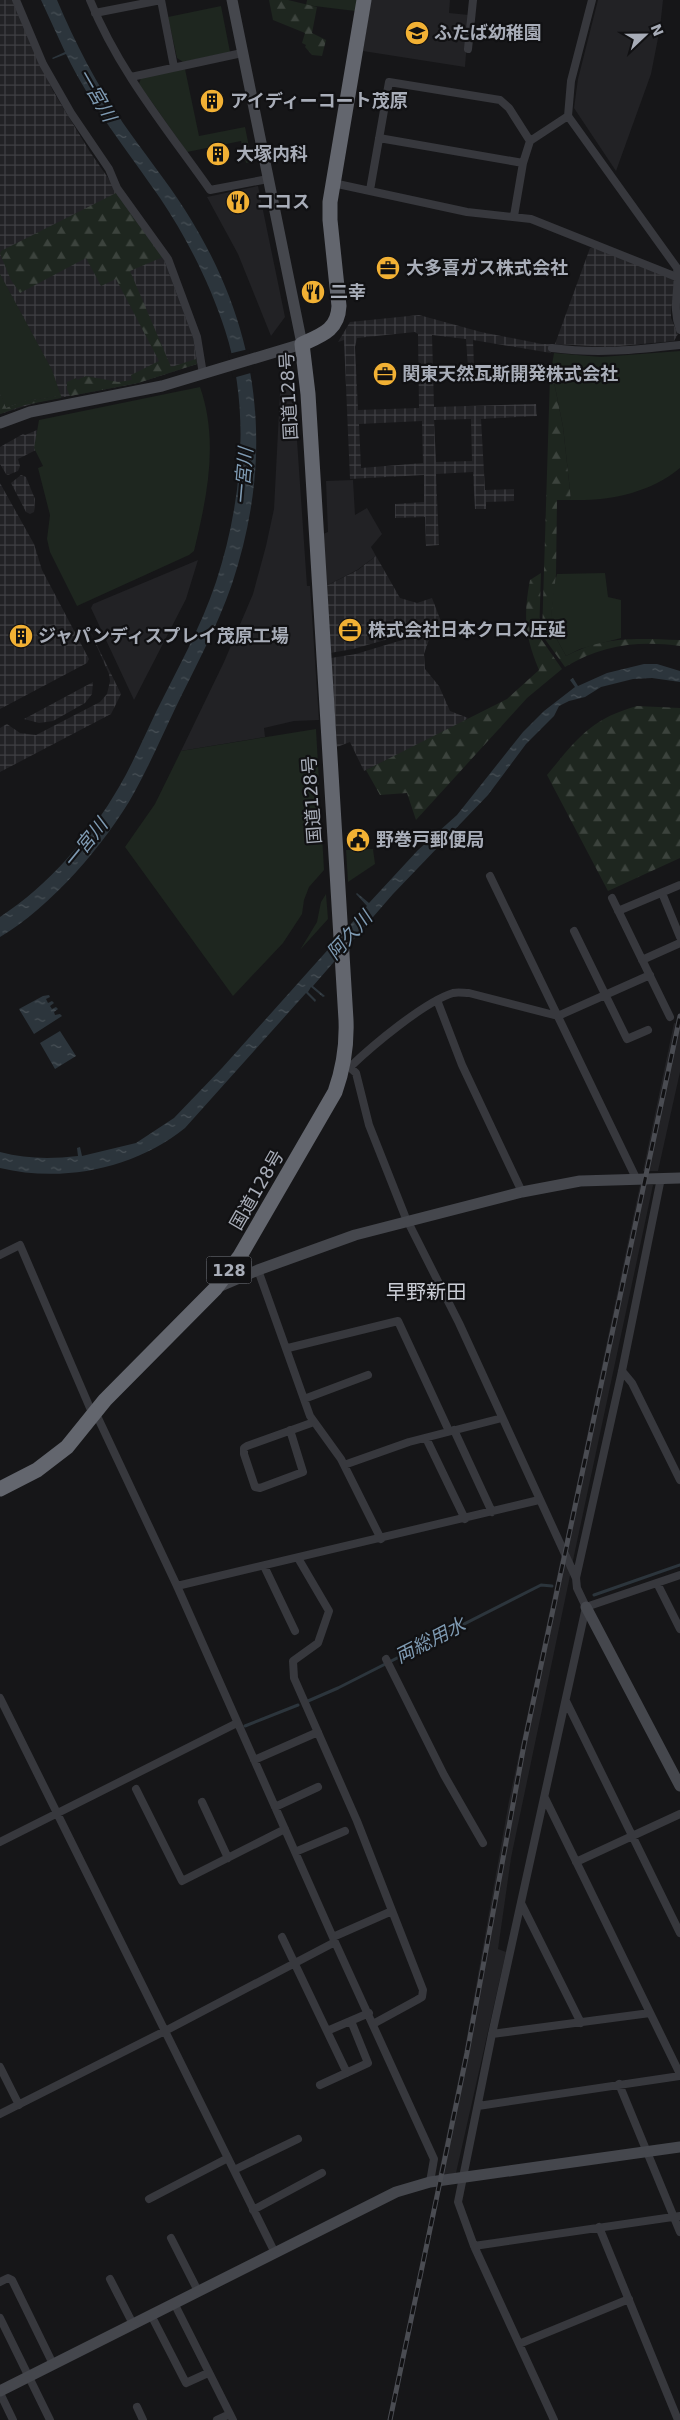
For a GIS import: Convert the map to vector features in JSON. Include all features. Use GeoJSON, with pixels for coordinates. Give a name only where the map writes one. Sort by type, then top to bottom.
{"type":"FeatureCollection","features":[{"type":"Feature","properties":{"kind":"highway","name":"国道128号"},"geometry":{"type":"LineString","coordinates":[[0,1489],[31,1474],[54,1458],[73,1441],[94,1413],[215,1289],[240,1256],[335,1092],[347,1065],[308,394],[302,344],[327,332],[338,318],[339,306],[330,220],[333,183],[364,0]]}},
{"type":"Feature","properties":{"kind":"street"},"geometry":{"type":"LineString","coordinates":[[16,0],[42,64],[71,113],[109,169],[117,188],[168,259],[198,337],[205,373]]}},
{"type":"Feature","properties":{"kind":"street"},"geometry":{"type":"LineString","coordinates":[[90,0],[95,13],[130,77],[152,112],[210,190],[268,179]]}},
{"type":"Feature","properties":{"kind":"street"},"geometry":{"type":"LineString","coordinates":[[95,13],[161,0],[174,68]]}},
{"type":"Feature","properties":{"kind":"street"},"geometry":{"type":"LineString","coordinates":[[0,423],[30,412],[162,386],[302,344],[232,0]]}},
{"type":"Feature","properties":{"kind":"street"},"geometry":{"type":"LineString","coordinates":[[468,49],[473,0]]}},
{"type":"Feature","properties":{"kind":"street"},"geometry":{"type":"LineString","coordinates":[[592,0],[571,81],[568,116],[677,268],[680,277],[675,314],[680,330]]}},
{"type":"Feature","properties":{"kind":"street"},"geometry":{"type":"LineString","coordinates":[[130,77],[242,53]]}},
{"type":"Feature","properties":{"kind":"street"},"geometry":{"type":"LineString","coordinates":[[370,190],[389,82],[500,100],[509,108],[530,141]]}},
{"type":"Feature","properties":{"kind":"street"},"geometry":{"type":"LineString","coordinates":[[514,216],[527,145],[530,141],[568,116]]}},
{"type":"Feature","properties":{"kind":"street"},"geometry":{"type":"LineString","coordinates":[[379,138],[523,163]]}},
{"type":"Feature","properties":{"kind":"street"},"geometry":{"type":"LineString","coordinates":[[333,183],[467,212],[531,219],[680,277]]}},
{"type":"Feature","properties":{"kind":"street"},"geometry":{"type":"LineString","coordinates":[[552,348],[586,352],[618,352],[680,345]]}},
{"type":"Feature","properties":{"kind":"street"},"geometry":{"type":"LineString","coordinates":[[490,876],[636,1178]]}},
{"type":"Feature","properties":{"kind":"street"},"geometry":{"type":"LineString","coordinates":[[618,911],[680,885]]}},
{"type":"Feature","properties":{"kind":"street"},"geometry":{"type":"LineString","coordinates":[[662,893],[680,937]]}},
{"type":"Feature","properties":{"kind":"street"},"geometry":{"type":"LineString","coordinates":[[612,898],[670,1017]]}},
{"type":"Feature","properties":{"kind":"street"},"geometry":{"type":"LineString","coordinates":[[574,931],[604,996],[627,1039],[648,1030]]}},
{"type":"Feature","properties":{"kind":"street"},"geometry":{"type":"LineString","coordinates":[[642,960],[680,943]]}},
{"type":"Feature","properties":{"kind":"street"},"geometry":{"type":"LineString","coordinates":[[576,1578],[459,1323],[408,1221],[369,1125],[356,1073],[347,1065],[436,1000],[455,993],[469,993],[558,1016],[650,975]]}},
{"type":"Feature","properties":{"kind":"street"},"geometry":{"type":"LineString","coordinates":[[436,1000],[462,1064],[522,1192]]}},
{"type":"Feature","properties":{"kind":"street"},"geometry":{"type":"LineString","coordinates":[[215,1289],[258,1270],[355,1234],[522,1192],[580,1182],[636,1178],[680,1178]]}},
{"type":"Feature","properties":{"kind":"street"},"geometry":{"type":"LineString","coordinates":[[661,1178],[622,1371],[576,1578],[577,1588],[586,1607],[680,1786]]}},
{"type":"Feature","properties":{"kind":"street"},"geometry":{"type":"LineString","coordinates":[[0,1255],[20,1246],[94,1413],[178,1586],[237,1723],[434,2159],[430,2182]]}},
{"type":"Feature","properties":{"kind":"street"},"geometry":{"type":"LineString","coordinates":[[258,1270],[314,1422],[344,1465],[381,1539]]}},
{"type":"Feature","properties":{"kind":"street"},"geometry":{"type":"LineString","coordinates":[[288,1348],[398,1321],[492,1512]]}},
{"type":"Feature","properties":{"kind":"street"},"geometry":{"type":"LineString","coordinates":[[622,1371],[632,1383],[680,1480]]}},
{"type":"Feature","properties":{"kind":"street"},"geometry":{"type":"LineString","coordinates":[[304,1399],[368,1375]]}},
{"type":"Feature","properties":{"kind":"street"},"geometry":{"type":"LineString","coordinates":[[344,1465],[426,1438],[502,1418]]}},
{"type":"Feature","properties":{"kind":"street"},"geometry":{"type":"LineString","coordinates":[[290,1430],[303,1472],[260,1488],[255,1487],[244,1454],[244,1448],[290,1430],[314,1422]]}},
{"type":"Feature","properties":{"kind":"street"},"geometry":{"type":"LineString","coordinates":[[426,1438],[465,1520]]}},
{"type":"Feature","properties":{"kind":"street"},"geometry":{"type":"LineString","coordinates":[[178,1586],[465,1520],[539,1500]]}},
{"type":"Feature","properties":{"kind":"street"},"geometry":{"type":"LineString","coordinates":[[298,1558],[330,1611],[324,1622],[318,1643],[293,1661],[294,1678],[361,1830],[423,1990],[422,1997],[374,2024]]}},
{"type":"Feature","properties":{"kind":"street"},"geometry":{"type":"LineString","coordinates":[[264,1566],[295,1631]]}},
{"type":"Feature","properties":{"kind":"street"},"geometry":{"type":"LineString","coordinates":[[586,1607],[680,1575]]}},
{"type":"Feature","properties":{"kind":"street"},"geometry":{"type":"LineString","coordinates":[[657,1583],[680,1629]]}},
{"type":"Feature","properties":{"kind":"street"},"geometry":{"type":"LineString","coordinates":[[554,2420],[474,2246],[458,2202],[461,2178],[586,1607]]}},
{"type":"Feature","properties":{"kind":"street"},"geometry":{"type":"LineString","coordinates":[[388,1662],[444,1775],[483,1843]]}},
{"type":"Feature","properties":{"kind":"street"},"geometry":{"type":"LineString","coordinates":[[0,1698],[275,2253]]}},
{"type":"Feature","properties":{"kind":"street"},"geometry":{"type":"LineString","coordinates":[[566,1701],[680,1933]]}},
{"type":"Feature","properties":{"kind":"street"},"geometry":{"type":"LineString","coordinates":[[0,1842],[237,1723]]}},
{"type":"Feature","properties":{"kind":"street"},"geometry":{"type":"LineString","coordinates":[[254,1760],[318,1732]]}},
{"type":"Feature","properties":{"kind":"street"},"geometry":{"type":"LineString","coordinates":[[275,1807],[318,1787]]}},
{"type":"Feature","properties":{"kind":"street"},"geometry":{"type":"LineString","coordinates":[[136,1790],[182,1881],[285,1829]]}},
{"type":"Feature","properties":{"kind":"street"},"geometry":{"type":"LineString","coordinates":[[478,2106],[680,2075],[545,1797]]}},
{"type":"Feature","properties":{"kind":"street"},"geometry":{"type":"LineString","coordinates":[[202,1802],[228,1858]]}},
{"type":"Feature","properties":{"kind":"street"},"geometry":{"type":"LineString","coordinates":[[576,1862],[680,1814]]}},
{"type":"Feature","properties":{"kind":"street"},"geometry":{"type":"LineString","coordinates":[[296,1852],[345,1831]]}},
{"type":"Feature","properties":{"kind":"street"},"geometry":{"type":"LineString","coordinates":[[521,1903],[581,2023]]}},
{"type":"Feature","properties":{"kind":"street"},"geometry":{"type":"LineString","coordinates":[[0,2114],[165,2032],[295,1964],[334,1940],[392,1910]]}},
{"type":"Feature","properties":{"kind":"street"},"geometry":{"type":"LineString","coordinates":[[282,1937],[347,2073]]}},
{"type":"Feature","properties":{"kind":"street"},"geometry":{"type":"LineString","coordinates":[[492,2034],[650,2012]]}},
{"type":"Feature","properties":{"kind":"street"},"geometry":{"type":"LineString","coordinates":[[327,2031],[369,2013]]}},
{"type":"Feature","properties":{"kind":"street"},"geometry":{"type":"LineString","coordinates":[[320,2086],[368,2063],[351,2021]]}},
{"type":"Feature","properties":{"kind":"street"},"geometry":{"type":"LineString","coordinates":[[0,2067],[19,2105]]}},
{"type":"Feature","properties":{"kind":"street"},"geometry":{"type":"LineString","coordinates":[[619,2084],[647,2152],[677,2217],[680,2232]]}},
{"type":"Feature","properties":{"kind":"street"},"geometry":{"type":"LineString","coordinates":[[234,2170],[298,2139]]}},
{"type":"Feature","properties":{"kind":"street"},"geometry":{"type":"LineString","coordinates":[[13,2420],[0,2392],[28,2376],[396,2192],[430,2182],[680,2147]]}},
{"type":"Feature","properties":{"kind":"street"},"geometry":{"type":"LineString","coordinates":[[149,2199],[228,2158]]}},
{"type":"Feature","properties":{"kind":"street"},"geometry":{"type":"LineString","coordinates":[[253,2210],[322,2174]]}},
{"type":"Feature","properties":{"kind":"street"},"geometry":{"type":"LineString","coordinates":[[474,2246],[677,2217]]}},
{"type":"Feature","properties":{"kind":"street"},"geometry":{"type":"LineString","coordinates":[[600,2227],[678,2420]]}},
{"type":"Feature","properties":{"kind":"street"},"geometry":{"type":"LineString","coordinates":[[171,2238],[198,2291]]}},
{"type":"Feature","properties":{"kind":"street"},"geometry":{"type":"LineString","coordinates":[[0,2282],[8,2278],[12,2280],[53,2364]]}},
{"type":"Feature","properties":{"kind":"street"},"geometry":{"type":"LineString","coordinates":[[110,2279],[133,2324]]}},
{"type":"Feature","properties":{"kind":"street"},"geometry":{"type":"LineString","coordinates":[[519,2344],[629,2299]]}},
{"type":"Feature","properties":{"kind":"street"},"geometry":{"type":"LineString","coordinates":[[174,2304],[232,2417],[217,2420]]}},
{"type":"Feature","properties":{"kind":"street"},"geometry":{"type":"LineString","coordinates":[[151,2315],[186,2383],[208,2373]]}},
{"type":"Feature","properties":{"kind":"street"},"geometry":{"type":"LineString","coordinates":[[0,2318],[50,2420]]}},
{"type":"Feature","properties":{"kind":"street"},"geometry":{"type":"LineString","coordinates":[[137,2407],[143,2420]]}},
{"type":"Feature","properties":{"kind":"shaded area"},"geometry":{"type":"Polygon","coordinates":[[[0,0],[12,0],[53,91],[90,152],[163,257],[193,337],[197,364],[138,383],[38,402],[0,414],[0,0]]]}},
{"type":"Feature","properties":{"kind":"shaded area","name":"ふたば幼稚園"},"geometry":{"type":"Polygon","coordinates":[[[371,0],[450,0],[449,13],[469,15],[465,67],[363,51],[371,0]]]}},
{"type":"Feature","properties":{"kind":"shaded area"},"geometry":{"type":"Polygon","coordinates":[[[598,0],[663,0],[660,28],[651,74],[616,171],[574,108],[578,79],[598,0]]]}},
{"type":"Feature","properties":{"kind":"shaded area"},"geometry":{"type":"Polygon","coordinates":[[[258,186],[285,317],[271,336],[238,254],[207,197],[258,186]]]}},
{"type":"Feature","properties":{"kind":"shaded area"},"geometry":{"type":"Polygon","coordinates":[[[595,247],[676,278],[671,310],[671,318],[678,334],[674,341],[609,347],[555,344],[590,248],[595,247]]]}},
{"type":"Feature","properties":{"kind":"shaded area"},"geometry":{"type":"Polygon","coordinates":[[[419,315],[481,332],[542,344],[552,344],[551,353],[473,340],[474,367],[468,368],[466,339],[432,335],[434,407],[536,404],[537,416],[481,419],[485,490],[514,489],[514,501],[486,502],[486,509],[475,509],[473,472],[436,474],[439,545],[426,546],[425,517],[395,518],[395,504],[424,502],[424,475],[350,479],[344,340],[338,342],[350,322],[419,315]],[[415,332],[357,338],[355,347],[358,410],[419,408],[418,334],[415,332]],[[471,419],[434,420],[436,462],[472,461],[471,419]],[[422,421],[359,424],[361,468],[423,463],[422,421]]]}},
{"type":"Feature","properties":{"kind":"shaded area"},"geometry":{"type":"Polygon","coordinates":[[[281,373],[293,382],[307,586],[310,586],[319,720],[294,721],[264,728],[265,737],[181,751],[224,662],[253,594],[266,546],[274,509],[281,373]]]}},
{"type":"Feature","properties":{"kind":"shaded area"},"geometry":{"type":"Polygon","coordinates":[[[37,430],[36,450],[18,459],[20,466],[18,471],[6,474],[0,464],[0,447],[23,434],[25,435],[37,430]]]}},
{"type":"Feature","properties":{"kind":"shaded area"},"geometry":{"type":"Polygon","coordinates":[[[21,475],[26,477],[35,499],[34,512],[30,514],[26,512],[11,483],[21,475]]]}},
{"type":"Feature","properties":{"kind":"shaded area"},"geometry":{"type":"Polygon","coordinates":[[[353,480],[355,515],[367,508],[382,534],[371,547],[376,556],[357,570],[326,586],[323,534],[328,532],[326,481],[353,480]]]}},
{"type":"Feature","properties":{"kind":"shaded area","name":"ジャパンディスプレイ茂原工場"},"geometry":{"type":"Polygon","coordinates":[[[0,483],[34,544],[42,570],[89,659],[87,663],[0,709],[0,483]]]}},
{"type":"Feature","properties":{"kind":"shaded area"},"geometry":{"type":"Polygon","coordinates":[[[376,556],[400,598],[417,603],[432,598],[442,624],[353,649],[330,653],[326,586],[358,570],[376,556]]]}},
{"type":"Feature","properties":{"kind":"shaded area"},"geometry":{"type":"Polygon","coordinates":[[[198,560],[186,599],[134,700],[91,608],[93,604],[198,560]]]}},
{"type":"Feature","properties":{"kind":"shaded area"},"geometry":{"type":"Polygon","coordinates":[[[90,631],[121,694],[111,714],[0,772],[0,728],[7,724],[20,733],[36,735],[100,702],[107,694],[110,681],[109,674],[90,631]]]}},
{"type":"Feature","properties":{"kind":"shaded area"},"geometry":{"type":"Polygon","coordinates":[[[432,631],[424,654],[425,669],[439,686],[450,711],[468,718],[452,729],[364,771],[350,742],[337,747],[331,658],[356,654],[432,631]]]}},
{"type":"Feature","properties":{"kind":"shaded area"},"geometry":{"type":"Polygon","coordinates":[[[93,682],[92,694],[85,703],[53,721],[39,723],[24,719],[93,682]]]}},
{"type":"Feature","properties":{"kind":"shaded area"},"geometry":{"type":"Polygon","coordinates":[[[674,1023],[680,1024],[680,1072],[658,1171],[643,1171],[674,1023]]]}},
{"type":"Feature","properties":{"kind":"shaded area"},"geometry":{"type":"Polygon","coordinates":[[[640,1185],[653,1185],[572,1565],[564,1545],[640,1185]]]}},
{"type":"Feature","properties":{"kind":"shaded area"},"geometry":{"type":"Polygon","coordinates":[[[562,1553],[571,1571],[511,1858],[498,1949],[506,1952],[456,2173],[438,2176],[464,2053],[509,1801],[562,1553]]]}},
{"type":"Feature","properties":{"kind":"green space"},"geometry":{"type":"Polygon","coordinates":[[[269,0],[288,0],[317,7],[312,33],[326,40],[322,56],[312,55],[305,47],[306,45],[302,43],[305,33],[273,20],[269,0]]]}},
{"type":"Feature","properties":{"kind":"green space"},"geometry":{"type":"Polygon","coordinates":[[[307,0],[357,0],[355,11],[306,5],[307,0]]]}},
{"type":"Feature","properties":{"kind":"green space"},"geometry":{"type":"Polygon","coordinates":[[[221,6],[230,52],[183,62],[177,58],[168,17],[221,6]]]}},
{"type":"Feature","properties":{"kind":"green space"},"geometry":{"type":"Polygon","coordinates":[[[185,69],[199,136],[245,127],[252,162],[246,163],[241,141],[187,152],[139,84],[141,78],[185,69]]]}},
{"type":"Feature","properties":{"kind":"green space"},"geometry":{"type":"Polygon","coordinates":[[[116,193],[163,257],[130,271],[171,367],[196,359],[197,364],[138,383],[70,396],[67,382],[76,378],[77,380],[86,376],[118,382],[132,380],[131,375],[159,361],[116,279],[101,286],[86,258],[20,293],[11,280],[0,254],[1,251],[116,193]]]}},
{"type":"Feature","properties":{"kind":"green space"},"geometry":{"type":"Polygon","coordinates":[[[0,274],[52,370],[61,396],[24,401],[6,408],[0,394],[0,274]]]}},
{"type":"Feature","properties":{"kind":"green space"},"geometry":{"type":"Polygon","coordinates":[[[680,351],[680,468],[656,484],[629,494],[600,499],[571,500],[563,427],[553,377],[550,376],[554,353],[601,357],[680,351]]]}},
{"type":"Feature","properties":{"kind":"green space"},"geometry":{"type":"Polygon","coordinates":[[[550,376],[553,377],[563,427],[571,500],[557,500],[556,574],[550,627],[566,656],[595,644],[608,641],[680,640],[680,646],[635,644],[621,646],[592,654],[565,667],[542,635],[550,376]]]}},
{"type":"Feature","properties":{"kind":"green space"},"geometry":{"type":"Polygon","coordinates":[[[200,387],[206,407],[210,448],[207,490],[194,551],[77,606],[50,552],[47,539],[50,515],[38,468],[43,466],[34,448],[39,420],[200,387]]]}},
{"type":"Feature","properties":{"kind":"green space"},"geometry":{"type":"Polygon","coordinates":[[[0,394],[6,408],[24,401],[61,396],[61,398],[25,405],[0,414],[0,394]]]}},
{"type":"Feature","properties":{"kind":"green space"},"geometry":{"type":"Polygon","coordinates":[[[541,573],[539,636],[562,669],[527,698],[416,820],[407,793],[380,795],[366,770],[507,699],[539,670],[528,637],[526,605],[530,580],[541,573]]]}},
{"type":"Feature","properties":{"kind":"green space"},"geometry":{"type":"Polygon","coordinates":[[[605,573],[608,597],[621,600],[621,638],[580,649],[566,656],[550,627],[554,585],[557,574],[605,573]]]}},
{"type":"Feature","properties":{"kind":"green space"},"geometry":{"type":"Polygon","coordinates":[[[637,706],[680,708],[680,858],[608,891],[547,775],[576,741],[596,724],[607,717],[637,706]]]}},
{"type":"Feature","properties":{"kind":"green space"},"geometry":{"type":"Polygon","coordinates":[[[316,729],[324,870],[309,887],[304,900],[302,914],[283,943],[233,996],[125,847],[155,804],[181,751],[316,729]]]}},
{"type":"Feature","properties":{"kind":"green space"},"geometry":{"type":"Polygon","coordinates":[[[373,849],[375,864],[348,882],[346,850],[373,849]]]}},
{"type":"Feature","properties":{"kind":"green space"},"geometry":{"type":"Polygon","coordinates":[[[326,894],[328,919],[300,950],[317,922],[321,902],[326,894]]]}},
{"type":"Feature","properties":{"kind":"water","name":"一宮川"},"geometry":{"type":"Polygon","coordinates":[[[41,0],[57,0],[95,79],[123,123],[185,210],[210,254],[230,299],[244,345],[253,391],[256,439],[254,486],[246,535],[226,600],[139,783],[109,832],[75,873],[38,910],[0,937],[0,917],[52,875],[82,842],[108,806],[134,759],[196,632],[216,582],[232,521],[240,456],[238,392],[233,361],[225,330],[205,279],[170,213],[98,110],[66,54],[52,58],[65,52],[41,0]]]}},
{"type":"Feature","properties":{"kind":"water","name":"阿久川"},"geometry":{"type":"Polygon","coordinates":[[[644,664],[657,664],[680,671],[680,682],[652,678],[633,679],[601,687],[585,697],[559,706],[554,716],[526,744],[488,795],[393,894],[313,986],[325,996],[323,997],[311,987],[308,992],[316,1000],[315,1002],[306,993],[185,1128],[143,1154],[121,1163],[97,1169],[73,1173],[48,1174],[0,1168],[0,1152],[29,1157],[58,1158],[78,1156],[77,1148],[80,1147],[82,1156],[136,1143],[174,1118],[222,1068],[367,906],[356,894],[369,903],[418,850],[457,815],[523,732],[544,711],[575,687],[570,680],[573,678],[578,686],[607,673],[644,664]]]}},
{"type":"Feature","properties":{"kind":"water"},"geometry":{"type":"Polygon","coordinates":[[[49,995],[50,997],[46,999],[48,1003],[52,1001],[54,1003],[50,1006],[52,1009],[56,1007],[58,1009],[54,1012],[55,1015],[60,1014],[62,1016],[34,1034],[19,1009],[43,996],[49,995]]]}},
{"type":"Feature","properties":{"kind":"water"},"geometry":{"type":"Polygon","coordinates":[[[60,1031],[76,1056],[55,1069],[40,1043],[60,1031]]]}},
{"type":"Feature","properties":{"kind":"pier"},"geometry":{"type":"Polygon","coordinates":[[[249,349],[254,372],[233,378],[228,354],[249,349]]]}},
{"type":"Feature","properties":{"kind":"waterway","name":"両総用水"},"geometry":{"type":"LineString","coordinates":[[594,1595],[680,1565]]}},
{"type":"Feature","properties":{"kind":"waterway","name":"両総用水"},"geometry":{"type":"LineString","coordinates":[[308,1701],[338,1688],[541,1585],[552,1586]]}},
{"type":"Feature","properties":{"kind":"waterway","name":"両総用水"},"geometry":{"type":"LineString","coordinates":[[245,1726],[298,1705]]}},
{"type":"Feature","properties":{"kind":"railway"},"geometry":{"type":"LineString","coordinates":[[390,2420],[467,2053],[524,1745],[680,1016]]}},
{"type":"Feature","properties":{"kind":"place","name":"ふたば幼稚園"},"geometry":{"type":"Point","coordinates":[417,33]}},
{"type":"Feature","properties":{"kind":"place","name":"アイディーコート茂原"},"geometry":{"type":"Point","coordinates":[212,101]}},
{"type":"Feature","properties":{"kind":"place","name":"大塚内科"},"geometry":{"type":"Point","coordinates":[218,154]}},
{"type":"Feature","properties":{"kind":"place","name":"ココス"},"geometry":{"type":"Point","coordinates":[238,202]}},
{"type":"Feature","properties":{"kind":"place","name":"大多喜ガス株式会社"},"geometry":{"type":"Point","coordinates":[388,268]}},
{"type":"Feature","properties":{"kind":"place","name":"二幸"},"geometry":{"type":"Point","coordinates":[313,292]}},
{"type":"Feature","properties":{"kind":"place","name":"関東天然瓦斯開発株式会社"},"geometry":{"type":"Point","coordinates":[385,374]}},
{"type":"Feature","properties":{"kind":"place","name":"株式会社日本クロス圧延"},"geometry":{"type":"Point","coordinates":[350,630]}},
{"type":"Feature","properties":{"kind":"place","name":"ジャパンディスプレイ茂原工場"},"geometry":{"type":"Point","coordinates":[21,636]}},
{"type":"Feature","properties":{"kind":"place","name":"野巻戸郵便局"},"geometry":{"type":"Point","coordinates":[358,840]}},
{"type":"Feature","properties":{"kind":"district","name":"早野新田"},"geometry":{"type":"Point","coordinates":[426,1292]}}]}
